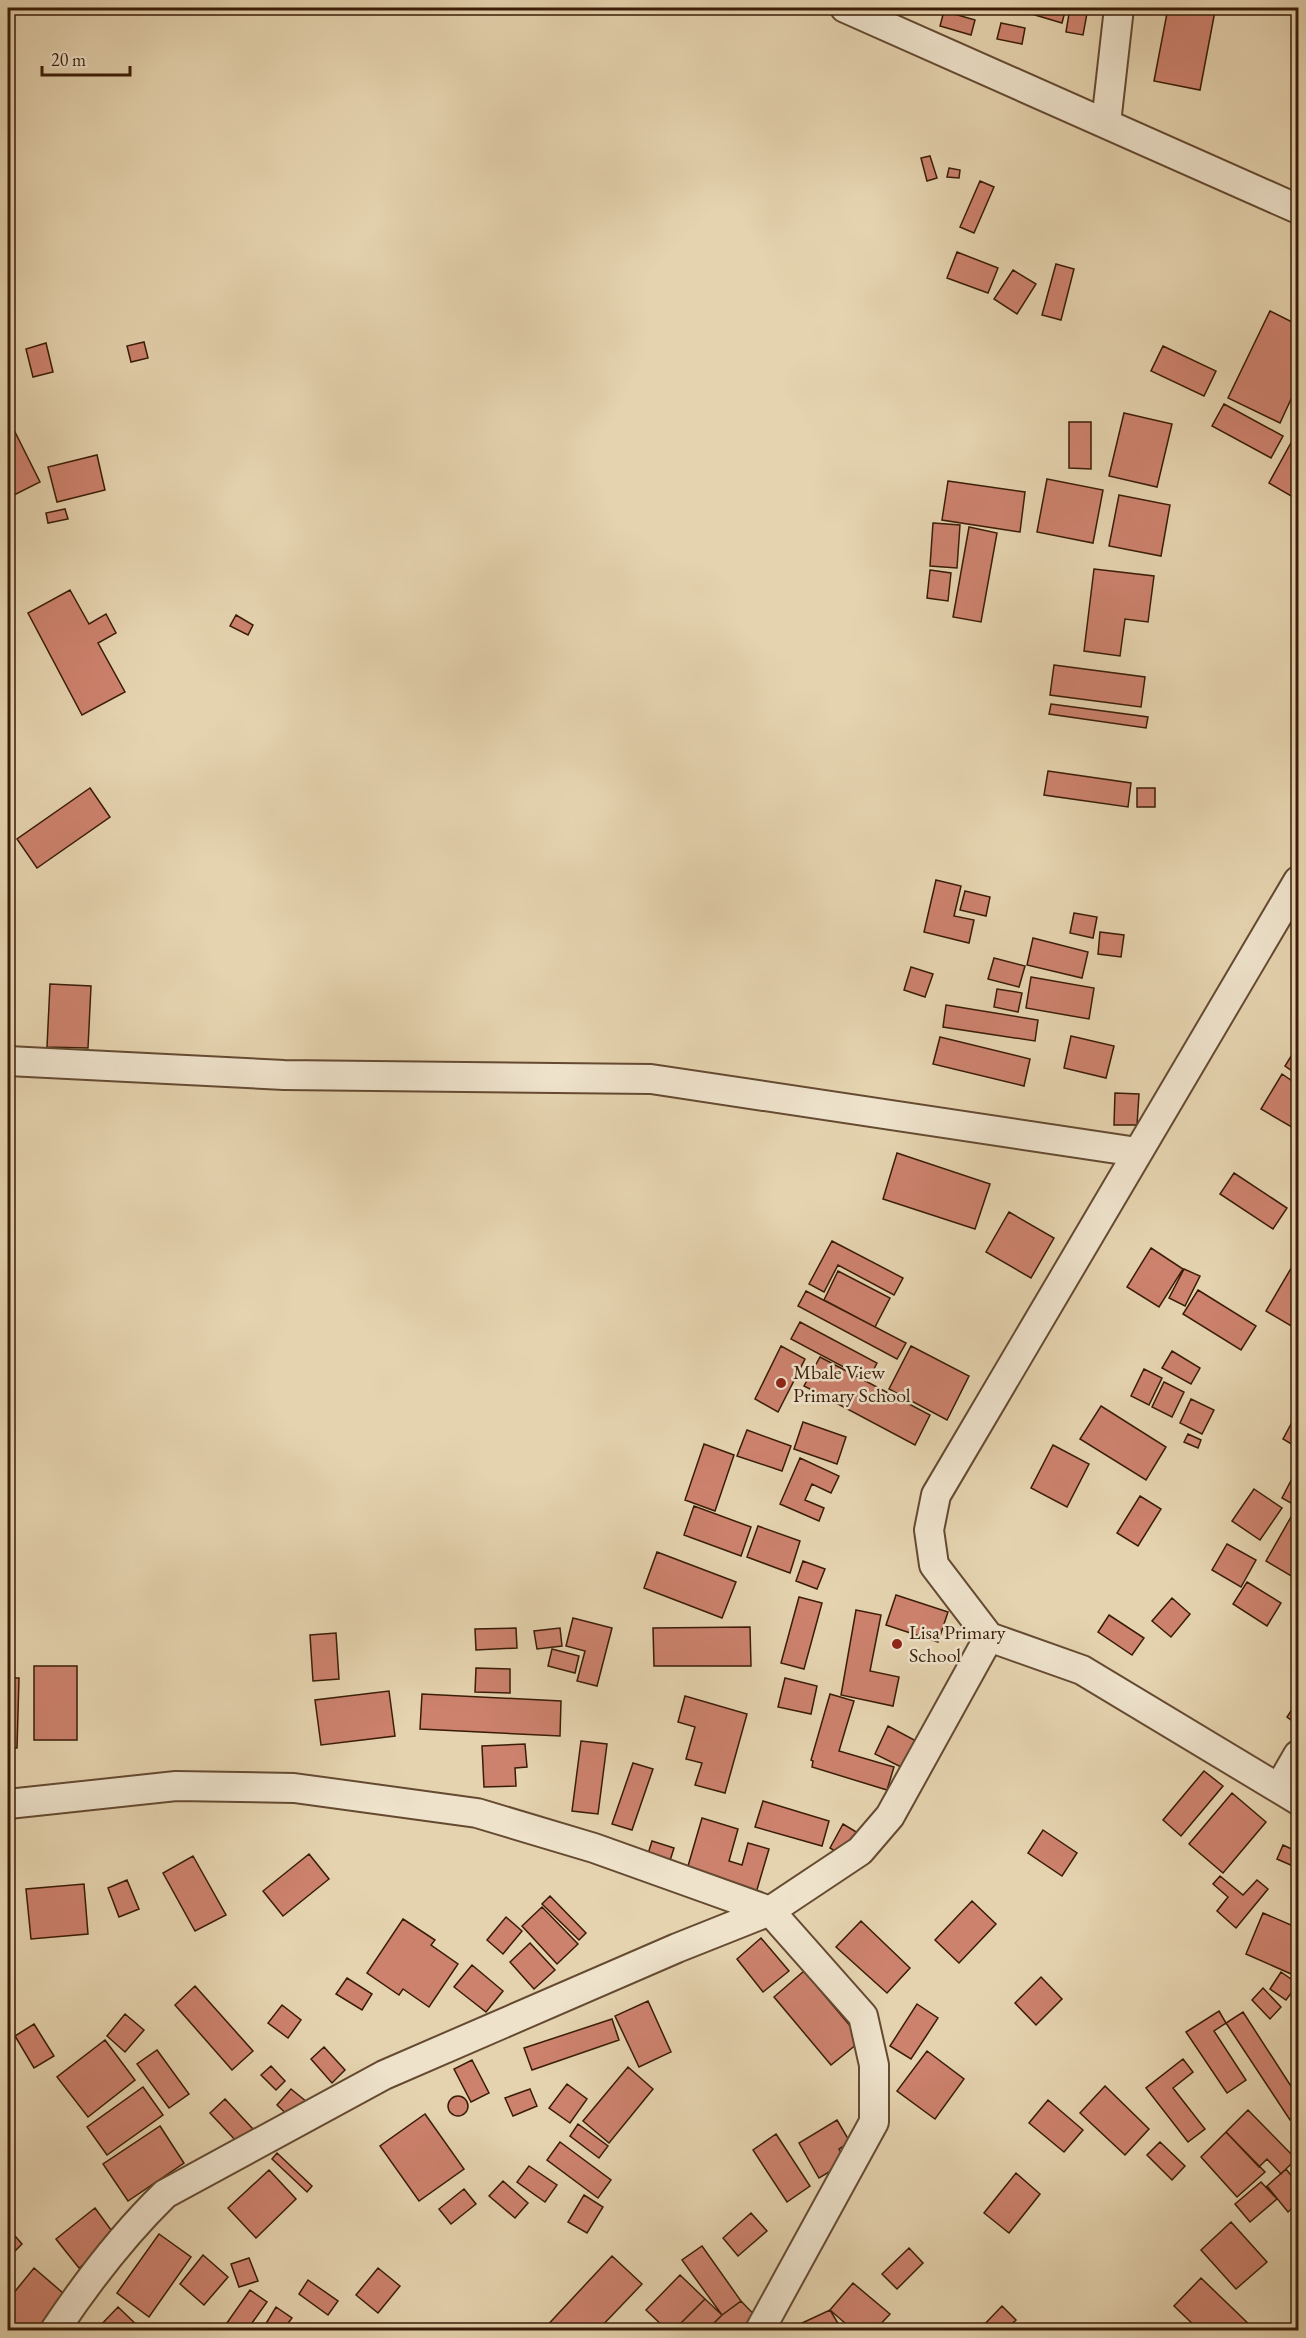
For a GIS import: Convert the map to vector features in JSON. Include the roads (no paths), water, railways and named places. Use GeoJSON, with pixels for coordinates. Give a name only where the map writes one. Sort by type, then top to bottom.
{"type":"FeatureCollection","features":[{"type":"Feature","properties":{"kind":"street"},"geometry":{"type":"LineString","coordinates":[[845,8],[1299,209]]}},
{"type":"Feature","properties":{"kind":"street"},"geometry":{"type":"LineString","coordinates":[[1106,123],[1119,8]]}},
{"type":"Feature","properties":{"kind":"street"},"geometry":{"type":"LineString","coordinates":[[1299,881],[936,1495],[929,1530],[934,1565],[990,1637],[1082,1670],[1289,1794],[1299,1755]]}},
{"type":"Feature","properties":{"kind":"street"},"geometry":{"type":"LineString","coordinates":[[8,1061],[284,1075],[651,1079],[1137,1152]]}},
{"type":"Feature","properties":{"kind":"street"},"geometry":{"type":"LineString","coordinates":[[55,2331],[74,2302],[137,2221],[165,2194],[384,2075],[677,1948],[770,1911],[860,1851],[890,1816],[990,1637]]}},
{"type":"Feature","properties":{"kind":"street"},"geometry":{"type":"LineString","coordinates":[[8,1804],[176,1786],[247,1787],[294,1788],[466,1811],[594,1848],[770,1911],[863,2016],[874,2065],[874,2122],[760,2331]]}},
{"type":"Feature","properties":{"kind":"place","name":"Mbale View Primary School"},"geometry":{"type":"Point","coordinates":[781,1383]}},
{"type":"Feature","properties":{"kind":"place","name":"Lisa Primary School"},"geometry":{"type":"Point","coordinates":[897,1644]}}]}
